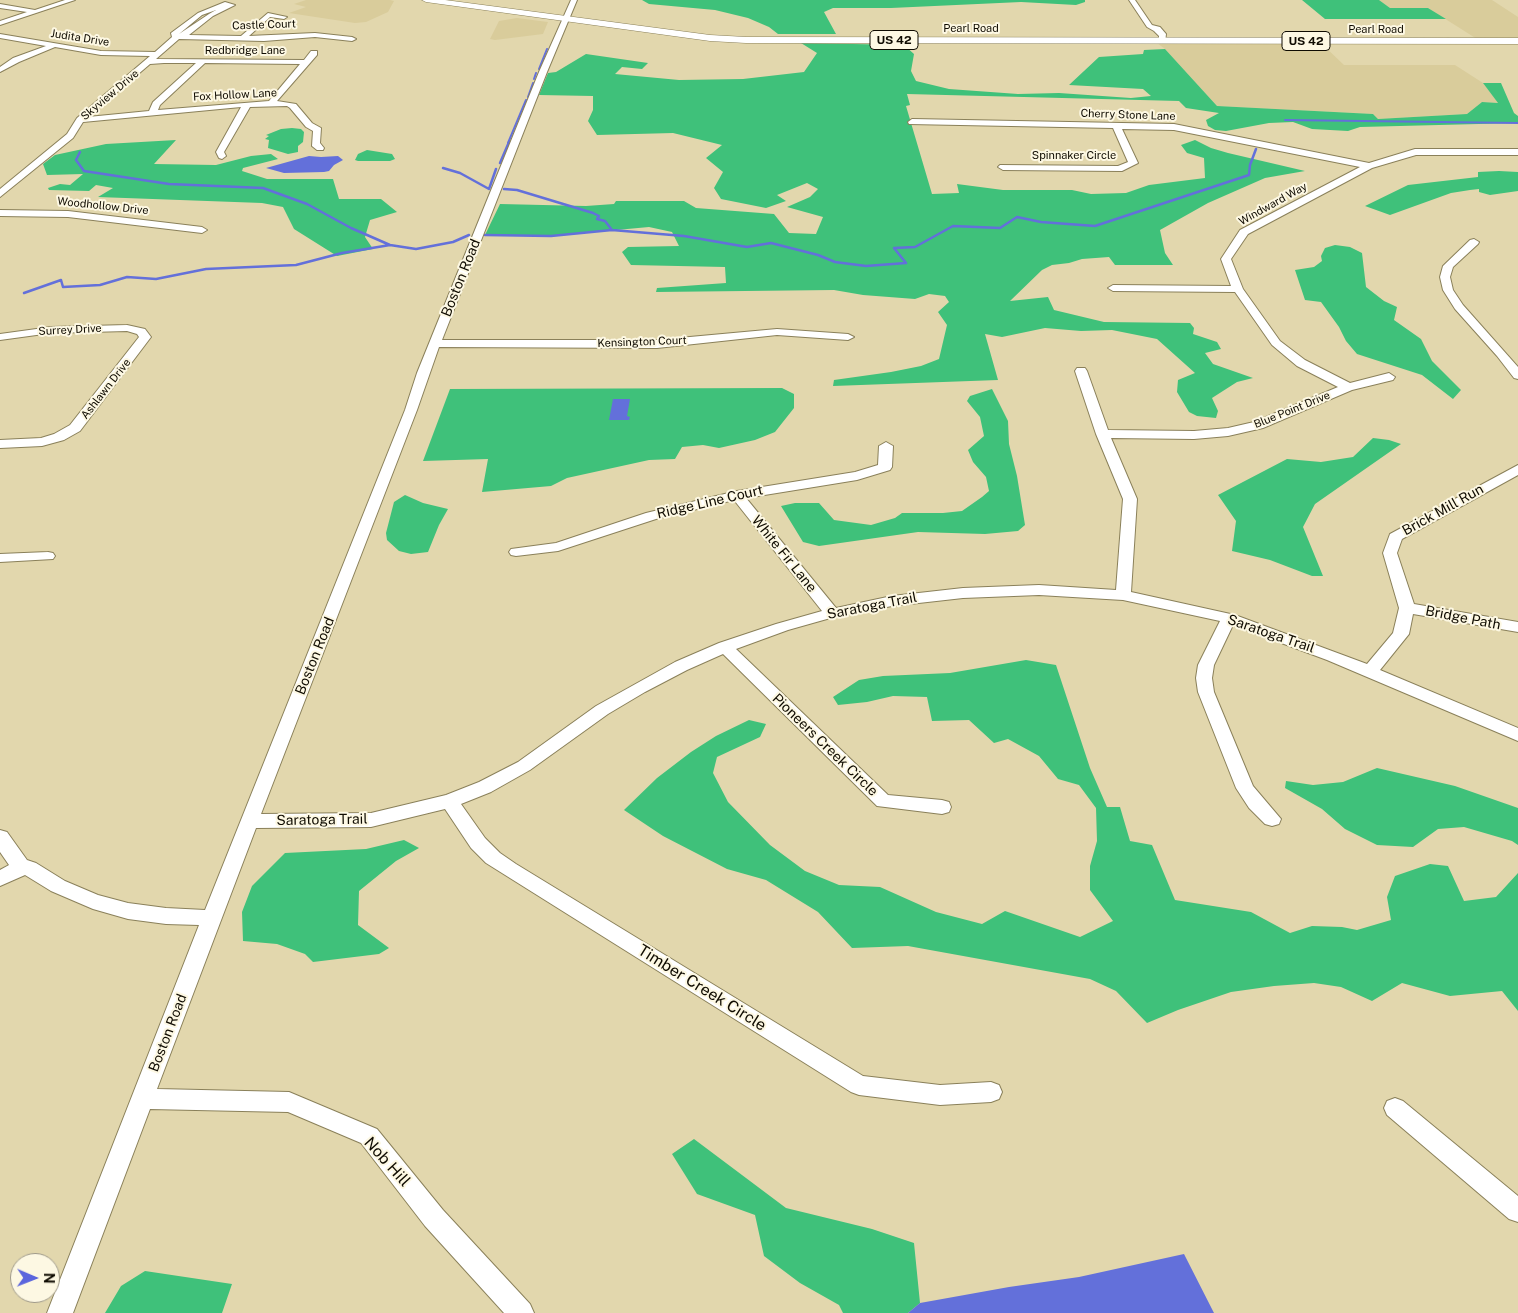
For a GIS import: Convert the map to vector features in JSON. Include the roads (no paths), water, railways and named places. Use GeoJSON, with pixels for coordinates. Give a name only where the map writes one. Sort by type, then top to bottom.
{"type":"FeatureCollection","features":[{"type":"Feature","properties":{"kind":"main road","name":"Pearl Road"},"geometry":{"type":"LineString","coordinates":[[426,0],[724,39],[1518,41]]}},
{"type":"Feature","properties":{"kind":"street"},"geometry":{"type":"LineString","coordinates":[[0,23],[72,0]]}},
{"type":"Feature","properties":{"kind":"street","name":"Boston Road"},"geometry":{"type":"LineString","coordinates":[[60,1313],[212,918],[405,427],[435,343],[543,72],[574,0]]}},
{"type":"Feature","properties":{"kind":"street"},"geometry":{"type":"LineString","coordinates":[[1132,0],[1149,26],[1146,29],[1151,36],[1162,41]]}},
{"type":"Feature","properties":{"kind":"street","name":"Skyview Drive"},"geometry":{"type":"LineString","coordinates":[[0,194],[70,136],[80,120],[177,37],[174,35],[200,14],[225,4],[234,3]]}},
{"type":"Feature","properties":{"kind":"street"},"geometry":{"type":"LineString","coordinates":[[0,8],[35,12]]}},
{"type":"Feature","properties":{"kind":"street"},"geometry":{"type":"LineString","coordinates":[[243,38],[268,15],[284,17]]}},
{"type":"Feature","properties":{"kind":"street","name":"Castle Court"},"geometry":{"type":"LineString","coordinates":[[177,37],[272,39],[315,35],[352,39]]}},
{"type":"Feature","properties":{"kind":"street","name":"Judita Drive"},"geometry":{"type":"LineString","coordinates":[[0,36],[112,54],[158,54]]}},
{"type":"Feature","properties":{"kind":"street"},"geometry":{"type":"LineString","coordinates":[[0,70],[16,60],[54,46]]}},
{"type":"Feature","properties":{"kind":"street"},"geometry":{"type":"LineString","coordinates":[[272,103],[314,53]]}},
{"type":"Feature","properties":{"kind":"street","name":"Redbridge Lane"},"geometry":{"type":"LineString","coordinates":[[149,62],[306,62]]}},
{"type":"Feature","properties":{"kind":"street"},"geometry":{"type":"LineString","coordinates":[[153,112],[156,104],[202,62]]}},
{"type":"Feature","properties":{"kind":"street","name":"Fox Hollow Lane"},"geometry":{"type":"LineString","coordinates":[[80,120],[153,112],[272,103],[293,106],[306,122],[318,130],[316,144],[320,148]]}},
{"type":"Feature","properties":{"kind":"street"},"geometry":{"type":"LineString","coordinates":[[222,156],[220,152],[247,104]]}},
{"type":"Feature","properties":{"kind":"street","name":"Cherry Stone Lane"},"geometry":{"type":"LineString","coordinates":[[912,122],[1174,127],[1369,166]]}},
{"type":"Feature","properties":{"kind":"street","name":"Spinnaker Circle"},"geometry":{"type":"LineString","coordinates":[[1003,167],[1119,169],[1133,163],[1116,125]]}},
{"type":"Feature","properties":{"kind":"street","name":"Windward Way"},"geometry":{"type":"LineString","coordinates":[[1348,387],[1301,363],[1276,343],[1238,289],[1226,259],[1244,232],[1369,166],[1415,152],[1518,152]]}},
{"type":"Feature","properties":{"kind":"street","name":"Woodhollow Drive"},"geometry":{"type":"LineString","coordinates":[[0,213],[68,214],[202,230]]}},
{"type":"Feature","properties":{"kind":"street"},"geometry":{"type":"LineString","coordinates":[[1474,242],[1448,266],[1445,277],[1448,290],[1459,307],[1501,353],[1518,375]]}},
{"type":"Feature","properties":{"kind":"street"},"geometry":{"type":"LineString","coordinates":[[1112,288],[1238,289]]}},
{"type":"Feature","properties":{"kind":"street","name":"Surrey Drive"},"geometry":{"type":"LineString","coordinates":[[0,337],[74,329],[127,328],[141,331]]}},
{"type":"Feature","properties":{"kind":"street","name":"Ashlawn Drive"},"geometry":{"type":"LineString","coordinates":[[0,444],[29,444],[54,439],[75,428],[143,341],[144,334],[141,331]]}},
{"type":"Feature","properties":{"kind":"street","name":"Kensington Court"},"geometry":{"type":"LineString","coordinates":[[435,343],[657,344],[777,332],[848,337]]}},
{"type":"Feature","properties":{"kind":"street"},"geometry":{"type":"LineString","coordinates":[[1501,353],[1517,353]]}},
{"type":"Feature","properties":{"kind":"street"},"geometry":{"type":"LineString","coordinates":[[1081,372],[1103,434],[1130,499],[1123,595]]}},
{"type":"Feature","properties":{"kind":"street","name":"Blue Point Drive"},"geometry":{"type":"LineString","coordinates":[[1103,434],[1194,435],[1228,432],[1258,425],[1348,387],[1389,377]]}},
{"type":"Feature","properties":{"kind":"street","name":"Ridge Line Court"},"geometry":{"type":"LineString","coordinates":[[516,552],[558,547],[651,516],[737,494],[857,476],[885,468],[886,446]]}},
{"type":"Feature","properties":{"kind":"street","name":"Brick Mill Run"},"geometry":{"type":"LineString","coordinates":[[1408,608],[1390,553],[1395,537],[1518,469]]}},
{"type":"Feature","properties":{"kind":"street","name":"White Fir Lane"},"geometry":{"type":"LineString","coordinates":[[737,494],[832,613]]}},
{"type":"Feature","properties":{"kind":"street"},"geometry":{"type":"LineString","coordinates":[[0,558],[48,556]]}},
{"type":"Feature","properties":{"kind":"street","name":"Saratoga Trail"},"geometry":{"type":"LineString","coordinates":[[250,821],[371,820],[450,801],[491,784],[524,766],[602,710],[639,688],[681,666],[725,647],[782,627],[832,613],[892,602],[964,593],[1039,590],[1123,595],[1229,618],[1297,641],[1518,735]]}},
{"type":"Feature","properties":{"kind":"street"},"geometry":{"type":"LineString","coordinates":[[1370,671],[1401,634],[1408,608]]}},
{"type":"Feature","properties":{"kind":"street","name":"Bridge Path"},"geometry":{"type":"LineString","coordinates":[[1408,608],[1518,627]]}},
{"type":"Feature","properties":{"kind":"street"},"geometry":{"type":"LineString","coordinates":[[1229,618],[1206,665],[1204,678],[1206,692],[1245,788],[1256,804],[1272,820]]}},
{"type":"Feature","properties":{"kind":"street","name":"Pioneers Creek Circle"},"geometry":{"type":"LineString","coordinates":[[725,647],[883,801],[942,807]]}},
{"type":"Feature","properties":{"kind":"street","name":"Timber Creek Circle"},"geometry":{"type":"LineString","coordinates":[[450,801],[478,843],[493,858],[858,1085],[940,1095],[991,1092]]}},
{"type":"Feature","properties":{"kind":"street"},"geometry":{"type":"LineString","coordinates":[[0,837],[21,867]]}},
{"type":"Feature","properties":{"kind":"street"},"geometry":{"type":"LineString","coordinates":[[0,879],[21,867],[30,868],[58,886],[93,901],[128,910],[166,916],[212,918]]}},
{"type":"Feature","properties":{"kind":"street","name":"Nob Hill"},"geometry":{"type":"LineString","coordinates":[[143,1099],[289,1102],[369,1136],[434,1218],[521,1313]]}},
{"type":"Feature","properties":{"kind":"street"},"geometry":{"type":"LineString","coordinates":[[1395,1108],[1518,1211]]}},
{"type":"Feature","properties":{"kind":"water"},"geometry":{"type":"Polygon","coordinates":[[[309,156],[338,156],[343,160],[334,165],[329,171],[324,172],[284,173],[266,168],[309,156]]]}},
{"type":"Feature","properties":{"kind":"water"},"geometry":{"type":"Polygon","coordinates":[[[613,399],[630,399],[627,416],[630,417],[629,420],[609,420],[613,399]]]}},
{"type":"Feature","properties":{"kind":"water"},"geometry":{"type":"Polygon","coordinates":[[[1184,1254],[1214,1313],[908,1313],[920,1303],[1079,1277],[1184,1254]]]}},
{"type":"Feature","properties":{"kind":"waterway"},"geometry":{"type":"LineString","coordinates":[[539,69],[547,49]]}},
{"type":"Feature","properties":{"kind":"waterway"},"geometry":{"type":"LineString","coordinates":[[534,79],[536,73]]}},
{"type":"Feature","properties":{"kind":"waterway"},"geometry":{"type":"LineString","coordinates":[[528,97],[533,83]]}},
{"type":"Feature","properties":{"kind":"waterway"},"geometry":{"type":"LineString","coordinates":[[508,143],[526,100]]}},
{"type":"Feature","properties":{"kind":"waterway"},"geometry":{"type":"LineString","coordinates":[[1285,120],[1518,123]]}},
{"type":"Feature","properties":{"kind":"waterway"},"geometry":{"type":"LineString","coordinates":[[500,163],[509,142]]}},
{"type":"Feature","properties":{"kind":"waterway"},"geometry":{"type":"LineString","coordinates":[[612,230],[684,236],[747,247],[771,243],[818,255],[835,262],[866,266],[906,263],[894,248],[915,247],[953,226],[1000,228],[1017,217],[1041,222],[1095,226],[1249,175],[1250,165],[1256,149]]}},
{"type":"Feature","properties":{"kind":"waterway"},"geometry":{"type":"LineString","coordinates":[[80,152],[76,160],[84,171],[169,184],[263,188],[307,204],[351,228],[390,245]]}},
{"type":"Feature","properties":{"kind":"waterway"},"geometry":{"type":"LineString","coordinates":[[443,168],[460,173],[489,189],[496,169]]}},
{"type":"Feature","properties":{"kind":"waterway"},"geometry":{"type":"LineString","coordinates":[[504,189],[517,190],[593,213],[599,216],[597,219],[605,221],[612,230]]}},
{"type":"Feature","properties":{"kind":"waterway"},"geometry":{"type":"LineString","coordinates":[[485,235],[551,236],[612,230]]}},
{"type":"Feature","properties":{"kind":"waterway"},"geometry":{"type":"LineString","coordinates":[[390,245],[416,249],[453,242],[469,235]]}},
{"type":"Feature","properties":{"kind":"waterway"},"geometry":{"type":"LineString","coordinates":[[24,293],[61,280],[63,287],[100,285],[127,277],[156,279],[206,269],[296,265],[342,253],[390,245]]}}]}
